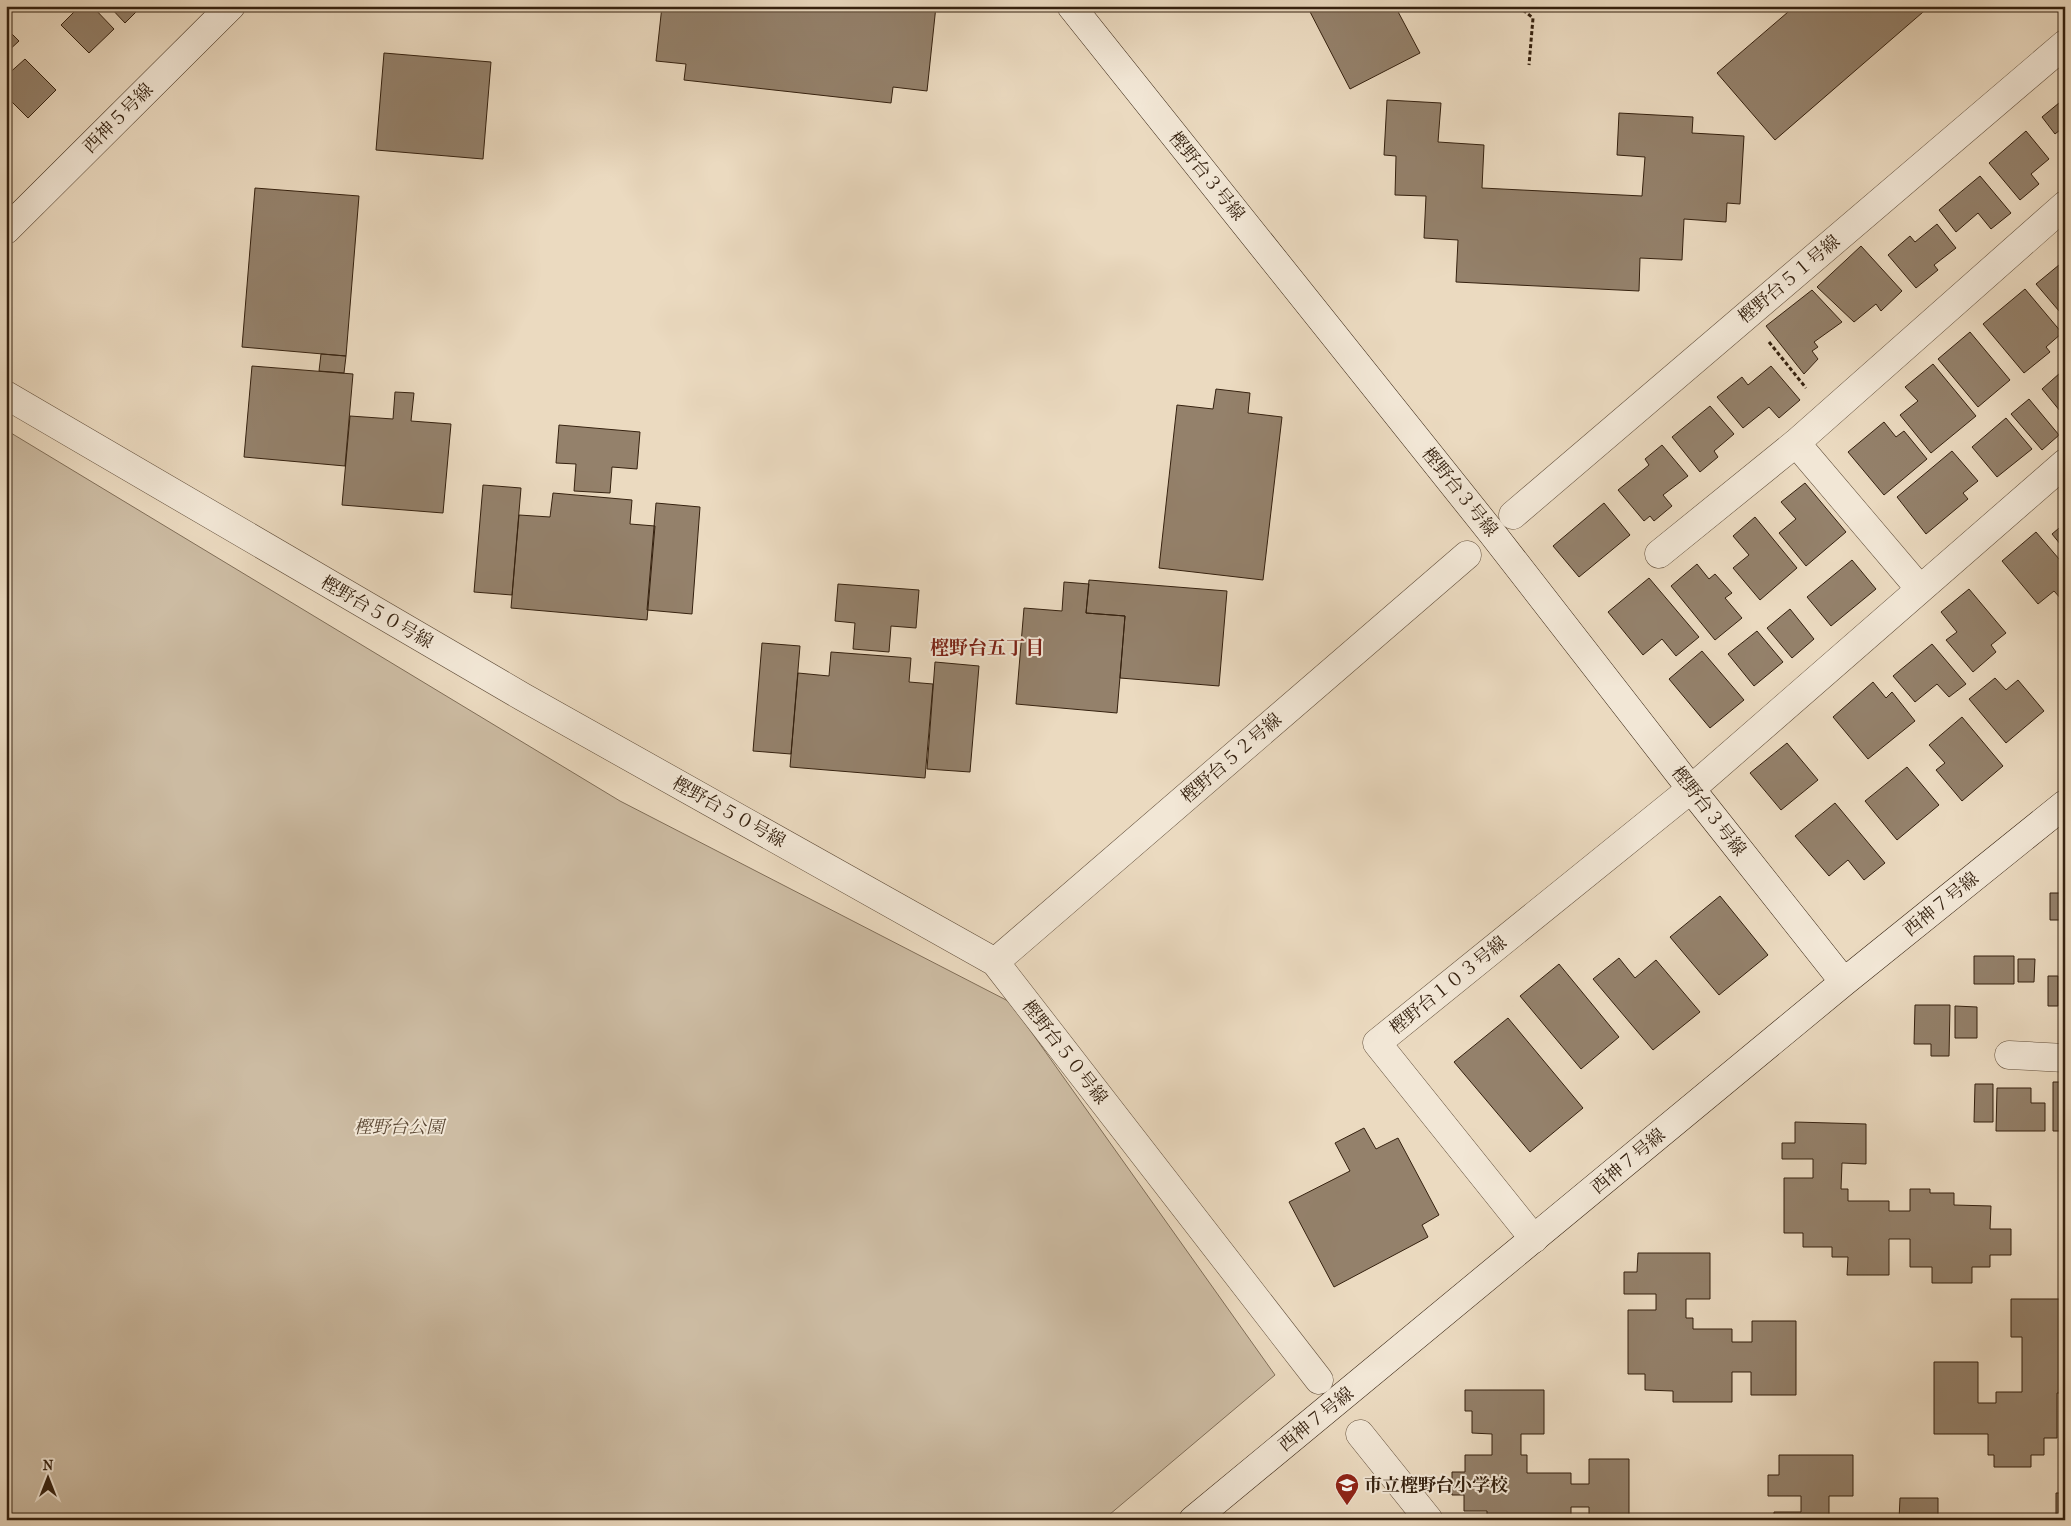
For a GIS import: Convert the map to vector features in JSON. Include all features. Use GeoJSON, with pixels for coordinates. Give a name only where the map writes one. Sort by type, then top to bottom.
{"type":"FeatureCollection","features":[{"type":"Feature","properties":{"kind":"street","name":"西神５号線"},"geometry":{"type":"LineString","coordinates":[[6,230],[231,6]]}},
{"type":"Feature","properties":{"kind":"street","name":"樫野台３号線"},"geometry":{"type":"LineString","coordinates":[[1072,6],[1492,533],[1844,982]]}},
{"type":"Feature","properties":{"kind":"street","name":"樫野台５１号線"},"geometry":{"type":"LineString","coordinates":[[1513,515],[2065,44]]}},
{"type":"Feature","properties":{"kind":"street"},"geometry":{"type":"LineString","coordinates":[[1659,554],[1796,443],[2065,205]]}},
{"type":"Feature","properties":{"kind":"street","name":"樫野台５０号線"},"geometry":{"type":"LineString","coordinates":[[6,395],[523,697],[995,962],[1319,1380]]}},
{"type":"Feature","properties":{"kind":"street"},"geometry":{"type":"LineString","coordinates":[[1796,443],[1920,589]]}},
{"type":"Feature","properties":{"kind":"street"},"geometry":{"type":"LineString","coordinates":[[1691,789],[2065,463]]}},
{"type":"Feature","properties":{"kind":"street","name":"樫野台５２号線"},"geometry":{"type":"LineString","coordinates":[[995,962],[1467,555]]}},
{"type":"Feature","properties":{"kind":"street","name":"樫野台１０３号線"},"geometry":{"type":"LineString","coordinates":[[1534,1239],[1376,1043],[1691,789]]}},
{"type":"Feature","properties":{"kind":"street","name":"西神７号線"},"geometry":{"type":"LineString","coordinates":[[1193,1520],[1844,982],[2065,804]]}},
{"type":"Feature","properties":{"kind":"street"},"geometry":{"type":"LineString","coordinates":[[2009,1055],[2065,1058]]}},
{"type":"Feature","properties":{"kind":"street"},"geometry":{"type":"LineString","coordinates":[[1360,1434],[1429,1520]]}},
{"type":"Feature","properties":{"kind":"path"},"geometry":{"type":"LineString","coordinates":[[1518,6],[1533,18],[1529,65]]}},
{"type":"Feature","properties":{"kind":"path"},"geometry":{"type":"LineString","coordinates":[[1747,314],[1828,415]]}},
{"type":"Feature","properties":{"kind":"green space","name":"樫野台公園"},"geometry":{"type":"Polygon","coordinates":[[[6,430],[620,801],[1010,1002],[1275,1375],[1103,1520],[6,1520],[6,430]]]}},
{"type":"Feature","properties":{"kind":"building"},"geometry":{"type":"Polygon","coordinates":[[[80,6],[92,6],[114,29],[89,53],[61,25],[80,6]]]}},
{"type":"Feature","properties":{"kind":"building"},"geometry":{"type":"Polygon","coordinates":[[[109,6],[142,6],[125,23],[109,6]]]}},
{"type":"Feature","properties":{"kind":"building"},"geometry":{"type":"Polygon","coordinates":[[[662,6],[890,6],[904,8],[905,6],[936,6],[927,91],[893,87],[891,103],[684,80],[686,64],[656,61],[662,6]]]}},
{"type":"Feature","properties":{"kind":"building"},"geometry":{"type":"Polygon","coordinates":[[[1307,6],[1395,6],[1420,53],[1350,89],[1307,6]]]}},
{"type":"Feature","properties":{"kind":"building"},"geometry":{"type":"Polygon","coordinates":[[[1795,6],[1930,6],[1775,140],[1717,73],[1795,6]]]}},
{"type":"Feature","properties":{"kind":"building"},"geometry":{"type":"Polygon","coordinates":[[[6,28],[19,41],[6,53],[6,28]]]}},
{"type":"Feature","properties":{"kind":"building"},"geometry":{"type":"Polygon","coordinates":[[[384,53],[491,62],[483,159],[376,150],[384,53]]]}},
{"type":"Feature","properties":{"kind":"building"},"geometry":{"type":"Polygon","coordinates":[[[25,59],[56,90],[28,118],[6,96],[6,76],[25,59]]]}},
{"type":"Feature","properties":{"kind":"building"},"geometry":{"type":"Polygon","coordinates":[[[2065,98],[2065,126],[2055,134],[2042,117],[2065,98]]]}},
{"type":"Feature","properties":{"kind":"building"},"geometry":{"type":"Polygon","coordinates":[[[1387,100],[1441,103],[1438,142],[1484,145],[1482,188],[1642,196],[1645,157],[1617,155],[1619,113],[1693,117],[1692,133],[1744,136],[1740,204],[1727,203],[1726,222],[1684,219],[1682,260],[1640,258],[1639,291],[1456,282],[1458,240],[1424,238],[1426,196],[1395,195],[1396,156],[1384,155],[1387,100]]]}},
{"type":"Feature","properties":{"kind":"building"},"geometry":{"type":"Polygon","coordinates":[[[2026,131],[2049,159],[2031,174],[2039,184],[2020,200],[1989,163],[2026,131]]]}},
{"type":"Feature","properties":{"kind":"building"},"geometry":{"type":"Polygon","coordinates":[[[1980,176],[2011,213],[1991,229],[1978,213],[1956,232],[1939,210],[1980,176]]]}},
{"type":"Feature","properties":{"kind":"building"},"geometry":{"type":"Polygon","coordinates":[[[255,188],[359,196],[346,356],[242,347],[255,188]]]}},
{"type":"Feature","properties":{"kind":"building"},"geometry":{"type":"Polygon","coordinates":[[[1937,224],[1956,248],[1934,265],[1938,270],[1916,288],[1888,255],[1910,236],[1915,242],[1937,224]]]}},
{"type":"Feature","properties":{"kind":"building"},"geometry":{"type":"Polygon","coordinates":[[[1861,246],[1902,291],[1881,311],[1876,304],[1854,322],[1817,287],[1861,246]]]}},
{"type":"Feature","properties":{"kind":"building"},"geometry":{"type":"Polygon","coordinates":[[[2065,260],[2065,318],[2036,284],[2065,260]]]}},
{"type":"Feature","properties":{"kind":"building"},"geometry":{"type":"Polygon","coordinates":[[[2025,289],[2062,333],[2046,347],[2050,352],[2024,373],[1983,324],[2025,289]]]}},
{"type":"Feature","properties":{"kind":"building"},"geometry":{"type":"Polygon","coordinates":[[[1812,290],[1842,322],[1814,342],[1818,347],[1812,351],[1818,359],[1804,374],[1766,326],[1812,290]]]}},
{"type":"Feature","properties":{"kind":"building"},"geometry":{"type":"Polygon","coordinates":[[[1970,332],[2010,380],[1978,407],[1938,359],[1970,332]]]}},
{"type":"Feature","properties":{"kind":"building"},"geometry":{"type":"Polygon","coordinates":[[[321,354],[346,356],[344,373],[319,371],[321,354]]]}},
{"type":"Feature","properties":{"kind":"building"},"geometry":{"type":"Polygon","coordinates":[[[1933,364],[1976,416],[1931,453],[1900,415],[1918,401],[1905,387],[1933,364]]]}},
{"type":"Feature","properties":{"kind":"building"},"geometry":{"type":"Polygon","coordinates":[[[252,366],[353,374],[345,466],[244,457],[252,366]]]}},
{"type":"Feature","properties":{"kind":"building"},"geometry":{"type":"Polygon","coordinates":[[[1771,366],[1800,400],[1779,418],[1769,407],[1743,428],[1717,397],[1742,377],[1748,385],[1771,366]]]}},
{"type":"Feature","properties":{"kind":"building"},"geometry":{"type":"Polygon","coordinates":[[[2060,373],[2063,376],[2065,374],[2065,417],[2042,389],[2060,373]]]}},
{"type":"Feature","properties":{"kind":"building"},"geometry":{"type":"Polygon","coordinates":[[[1216,389],[1250,393],[1248,413],[1282,417],[1263,580],[1159,568],[1177,405],[1213,409],[1216,389]]]}},
{"type":"Feature","properties":{"kind":"building"},"geometry":{"type":"Polygon","coordinates":[[[395,392],[414,393],[411,421],[451,424],[443,513],[342,505],[350,416],[393,419],[395,392]]]}},
{"type":"Feature","properties":{"kind":"building"},"geometry":{"type":"Polygon","coordinates":[[[2029,399],[2059,435],[2042,450],[2011,414],[2029,399]]]}},
{"type":"Feature","properties":{"kind":"building"},"geometry":{"type":"Polygon","coordinates":[[[1710,406],[1734,434],[1714,451],[1718,457],[1700,472],[1672,437],[1710,406]]]}},
{"type":"Feature","properties":{"kind":"building"},"geometry":{"type":"Polygon","coordinates":[[[2006,418],[2032,449],[1997,477],[1972,447],[2006,418]]]}},
{"type":"Feature","properties":{"kind":"building"},"geometry":{"type":"Polygon","coordinates":[[[1884,422],[1896,437],[1904,431],[1927,459],[1884,495],[1848,452],[1884,422]]]}},
{"type":"Feature","properties":{"kind":"building"},"geometry":{"type":"Polygon","coordinates":[[[559,425],[640,432],[637,469],[612,467],[610,493],[574,491],[576,464],[556,463],[559,425]]]}},
{"type":"Feature","properties":{"kind":"building"},"geometry":{"type":"Polygon","coordinates":[[[1662,445],[1688,476],[1663,495],[1672,506],[1654,521],[1650,516],[1644,521],[1618,490],[1649,465],[1645,459],[1662,445]]]}},
{"type":"Feature","properties":{"kind":"building"},"geometry":{"type":"Polygon","coordinates":[[[1952,451],[1978,481],[1963,493],[1968,499],[1926,534],[1897,497],[1952,451]]]}},
{"type":"Feature","properties":{"kind":"building"},"geometry":{"type":"Polygon","coordinates":[[[1805,483],[1846,532],[1806,566],[1779,533],[1796,519],[1781,502],[1805,483]]]}},
{"type":"Feature","properties":{"kind":"building"},"geometry":{"type":"Polygon","coordinates":[[[483,485],[521,488],[512,595],[474,592],[483,485]]]}},
{"type":"Feature","properties":{"kind":"building"},"geometry":{"type":"Polygon","coordinates":[[[553,493],[632,500],[630,524],[655,526],[647,620],[511,608],[519,515],[550,517],[553,493]]]}},
{"type":"Feature","properties":{"kind":"building"},"geometry":{"type":"Polygon","coordinates":[[[656,503],[700,507],[692,614],[647,610],[656,503]]]}},
{"type":"Feature","properties":{"kind":"building"},"geometry":{"type":"Polygon","coordinates":[[[1604,503],[1630,535],[1579,577],[1553,546],[1604,503]]]}},
{"type":"Feature","properties":{"kind":"building"},"geometry":{"type":"Polygon","coordinates":[[[1755,517],[1797,568],[1760,600],[1733,568],[1749,555],[1733,536],[1755,517]]]}},
{"type":"Feature","properties":{"kind":"building"},"geometry":{"type":"Polygon","coordinates":[[[2065,523],[2065,550],[2052,534],[2065,523]]]}},
{"type":"Feature","properties":{"kind":"building"},"geometry":{"type":"Polygon","coordinates":[[[2036,532],[2065,566],[2065,598],[2062,600],[2054,591],[2038,604],[2002,561],[2036,532]]]}},
{"type":"Feature","properties":{"kind":"building"},"geometry":{"type":"Polygon","coordinates":[[[1852,560],[1876,589],[1831,626],[1807,597],[1852,560]]]}},
{"type":"Feature","properties":{"kind":"building"},"geometry":{"type":"Polygon","coordinates":[[[1697,564],[1709,579],[1715,574],[1732,593],[1725,598],[1742,618],[1715,640],[1671,586],[1697,564]]]}},
{"type":"Feature","properties":{"kind":"building"},"geometry":{"type":"Polygon","coordinates":[[[1649,578],[1699,637],[1676,656],[1662,639],[1643,655],[1608,612],[1649,578]]]}},
{"type":"Feature","properties":{"kind":"building"},"geometry":{"type":"Polygon","coordinates":[[[1089,580],[1227,591],[1219,686],[1120,678],[1125,616],[1086,613],[1089,580]]]}},
{"type":"Feature","properties":{"kind":"building"},"geometry":{"type":"Polygon","coordinates":[[[1064,582],[1089,584],[1086,613],[1125,616],[1117,713],[1016,704],[1024,608],[1062,611],[1064,582]]]}},
{"type":"Feature","properties":{"kind":"building"},"geometry":{"type":"Polygon","coordinates":[[[838,584],[919,590],[916,628],[891,626],[889,652],[853,649],[855,623],[835,621],[838,584]]]}},
{"type":"Feature","properties":{"kind":"building"},"geometry":{"type":"Polygon","coordinates":[[[1969,589],[2006,633],[1991,645],[1996,652],[1973,672],[1946,640],[1957,632],[1941,612],[1969,589]]]}},
{"type":"Feature","properties":{"kind":"building"},"geometry":{"type":"Polygon","coordinates":[[[1790,609],[1814,639],[1792,658],[1767,628],[1790,609]]]}},
{"type":"Feature","properties":{"kind":"building"},"geometry":{"type":"Polygon","coordinates":[[[1757,631],[1783,662],[1754,686],[1728,654],[1757,631]]]}},
{"type":"Feature","properties":{"kind":"building"},"geometry":{"type":"Polygon","coordinates":[[[762,643],[800,646],[791,754],[753,751],[762,643]]]}},
{"type":"Feature","properties":{"kind":"building"},"geometry":{"type":"Polygon","coordinates":[[[1932,644],[1966,684],[1949,697],[1937,684],[1915,702],[1893,676],[1932,644]]]}},
{"type":"Feature","properties":{"kind":"building"},"geometry":{"type":"Polygon","coordinates":[[[1702,651],[1744,700],[1710,728],[1669,679],[1702,651]]]}},
{"type":"Feature","properties":{"kind":"building"},"geometry":{"type":"Polygon","coordinates":[[[831,652],[911,658],[909,682],[933,684],[925,778],[790,767],[798,673],[829,676],[831,652]]]}},
{"type":"Feature","properties":{"kind":"building"},"geometry":{"type":"Polygon","coordinates":[[[935,662],[979,666],[970,772],[927,769],[935,662]]]}},
{"type":"Feature","properties":{"kind":"building"},"geometry":{"type":"Polygon","coordinates":[[[1995,678],[2006,690],[2018,680],[2044,711],[2006,743],[1969,699],[1995,678]]]}},
{"type":"Feature","properties":{"kind":"building"},"geometry":{"type":"Polygon","coordinates":[[[1873,682],[1886,698],[1892,692],[1915,721],[1868,759],[1833,717],[1873,682]]]}},
{"type":"Feature","properties":{"kind":"building"},"geometry":{"type":"Polygon","coordinates":[[[1962,717],[2003,766],[1962,801],[1936,770],[1945,763],[1929,745],[1962,717]]]}},
{"type":"Feature","properties":{"kind":"building"},"geometry":{"type":"Polygon","coordinates":[[[1787,743],[1818,780],[1781,810],[1750,773],[1787,743]]]}},
{"type":"Feature","properties":{"kind":"building"},"geometry":{"type":"Polygon","coordinates":[[[1907,767],[1939,805],[1897,840],[1865,801],[1907,767]]]}},
{"type":"Feature","properties":{"kind":"building"},"geometry":{"type":"Polygon","coordinates":[[[1835,803],[1885,863],[1864,880],[1848,860],[1829,876],[1795,836],[1835,803]]]}},
{"type":"Feature","properties":{"kind":"building"},"geometry":{"type":"Polygon","coordinates":[[[2050,893],[2065,893],[2065,920],[2050,920],[2050,893]]]}},
{"type":"Feature","properties":{"kind":"building"},"geometry":{"type":"Polygon","coordinates":[[[1720,896],[1768,955],[1719,995],[1670,937],[1720,896]]]}},
{"type":"Feature","properties":{"kind":"building"},"geometry":{"type":"Polygon","coordinates":[[[1974,956],[2014,956],[2014,984],[1974,984],[1974,956]]]}},
{"type":"Feature","properties":{"kind":"building"},"geometry":{"type":"Polygon","coordinates":[[[1619,958],[1635,978],[1656,960],[1700,1012],[1653,1050],[1593,979],[1619,958]]]}},
{"type":"Feature","properties":{"kind":"building"},"geometry":{"type":"Polygon","coordinates":[[[2018,959],[2035,959],[2034,982],[2018,982],[2018,959]]]}},
{"type":"Feature","properties":{"kind":"building"},"geometry":{"type":"Polygon","coordinates":[[[1559,964],[1619,1037],[1581,1069],[1520,996],[1559,964]]]}},
{"type":"Feature","properties":{"kind":"building"},"geometry":{"type":"Polygon","coordinates":[[[2048,976],[2058,976],[2058,1006],[2048,1006],[2048,976]]]}},
{"type":"Feature","properties":{"kind":"building"},"geometry":{"type":"Polygon","coordinates":[[[1915,1005],[1950,1005],[1949,1056],[1931,1056],[1931,1044],[1914,1044],[1915,1005]]]}},
{"type":"Feature","properties":{"kind":"building"},"geometry":{"type":"Polygon","coordinates":[[[1955,1006],[1977,1007],[1977,1038],[1955,1038],[1955,1006]]]}},
{"type":"Feature","properties":{"kind":"building"},"geometry":{"type":"Polygon","coordinates":[[[1508,1018],[1583,1108],[1530,1152],[1454,1062],[1508,1018]]]}},
{"type":"Feature","properties":{"kind":"building"},"geometry":{"type":"Polygon","coordinates":[[[2053,1082],[2065,1082],[2065,1131],[2053,1131],[2053,1082]]]}},
{"type":"Feature","properties":{"kind":"building"},"geometry":{"type":"Polygon","coordinates":[[[1975,1084],[1993,1084],[1993,1122],[1974,1122],[1975,1084]]]}},
{"type":"Feature","properties":{"kind":"building"},"geometry":{"type":"Polygon","coordinates":[[[1997,1088],[2031,1088],[2031,1103],[2045,1103],[2045,1131],[1996,1131],[1997,1088]]]}},
{"type":"Feature","properties":{"kind":"building"},"geometry":{"type":"Polygon","coordinates":[[[1795,1122],[1866,1124],[1866,1164],[1842,1163],[1841,1189],[1848,1189],[1848,1201],[1889,1201],[1889,1211],[1910,1211],[1910,1189],[1930,1189],[1930,1193],[1954,1193],[1954,1205],[1991,1206],[1990,1229],[2011,1229],[2011,1255],[1990,1255],[1990,1267],[1972,1267],[1972,1283],[1932,1283],[1932,1267],[1910,1267],[1910,1239],[1889,1239],[1889,1275],[1847,1275],[1848,1257],[1832,1257],[1832,1247],[1803,1247],[1803,1233],[1784,1233],[1784,1178],[1813,1178],[1813,1159],[1782,1159],[1782,1143],[1795,1143],[1795,1122]]]}},
{"type":"Feature","properties":{"kind":"building"},"geometry":{"type":"Polygon","coordinates":[[[1364,1128],[1376,1149],[1398,1138],[1439,1215],[1422,1225],[1428,1237],[1334,1287],[1289,1202],[1350,1171],[1335,1143],[1364,1128]]]}},
{"type":"Feature","properties":{"kind":"building"},"geometry":{"type":"Polygon","coordinates":[[[1638,1253],[1710,1253],[1710,1299],[1686,1299],[1686,1318],[1693,1318],[1693,1329],[1732,1329],[1732,1342],[1752,1342],[1752,1321],[1796,1321],[1796,1395],[1751,1395],[1751,1372],[1732,1372],[1732,1402],[1673,1402],[1673,1391],[1645,1390],[1645,1374],[1628,1374],[1628,1310],[1656,1310],[1656,1294],[1624,1294],[1624,1272],[1637,1272],[1638,1253]]]}},
{"type":"Feature","properties":{"kind":"building"},"geometry":{"type":"Polygon","coordinates":[[[2011,1299],[2065,1299],[2065,1393],[2057,1393],[2057,1438],[2044,1438],[2044,1455],[2031,1455],[2031,1467],[1994,1467],[1994,1455],[1988,1455],[1988,1434],[1934,1434],[1934,1362],[1978,1362],[1978,1403],[1996,1403],[1996,1392],[2022,1392],[2022,1337],[2011,1337],[2011,1299]]]}},
{"type":"Feature","properties":{"kind":"building"},"geometry":{"type":"Polygon","coordinates":[[[1465,1390],[1544,1390],[1544,1434],[1521,1434],[1521,1455],[1527,1455],[1527,1473],[1571,1473],[1571,1484],[1589,1484],[1589,1459],[1629,1459],[1629,1520],[1589,1520],[1589,1507],[1571,1507],[1571,1520],[1487,1520],[1487,1511],[1464,1511],[1464,1495],[1452,1495],[1452,1472],[1465,1472],[1465,1455],[1492,1455],[1492,1434],[1472,1433],[1472,1411],[1465,1411],[1465,1390]]]}},
{"type":"Feature","properties":{"kind":"building"},"geometry":{"type":"Polygon","coordinates":[[[1779,1455],[1853,1455],[1853,1496],[1829,1496],[1829,1520],[1774,1520],[1774,1512],[1801,1512],[1801,1496],[1768,1496],[1768,1475],[1779,1475],[1779,1455]]]}},
{"type":"Feature","properties":{"kind":"building"},"geometry":{"type":"Polygon","coordinates":[[[2056,1493],[2065,1493],[2065,1520],[2056,1520],[2056,1493]]]}},
{"type":"Feature","properties":{"kind":"building"},"geometry":{"type":"Polygon","coordinates":[[[1900,1498],[1938,1498],[1938,1520],[1899,1520],[1900,1498]]]}},
{"type":"Feature","properties":{"kind":"place","name":"市立樫野台小学校"},"geometry":{"type":"Point","coordinates":[1347,1506]}},
{"type":"Feature","properties":{"kind":"district","name":"樫野台五丁目"},"geometry":{"type":"Point","coordinates":[987,647]}}]}
